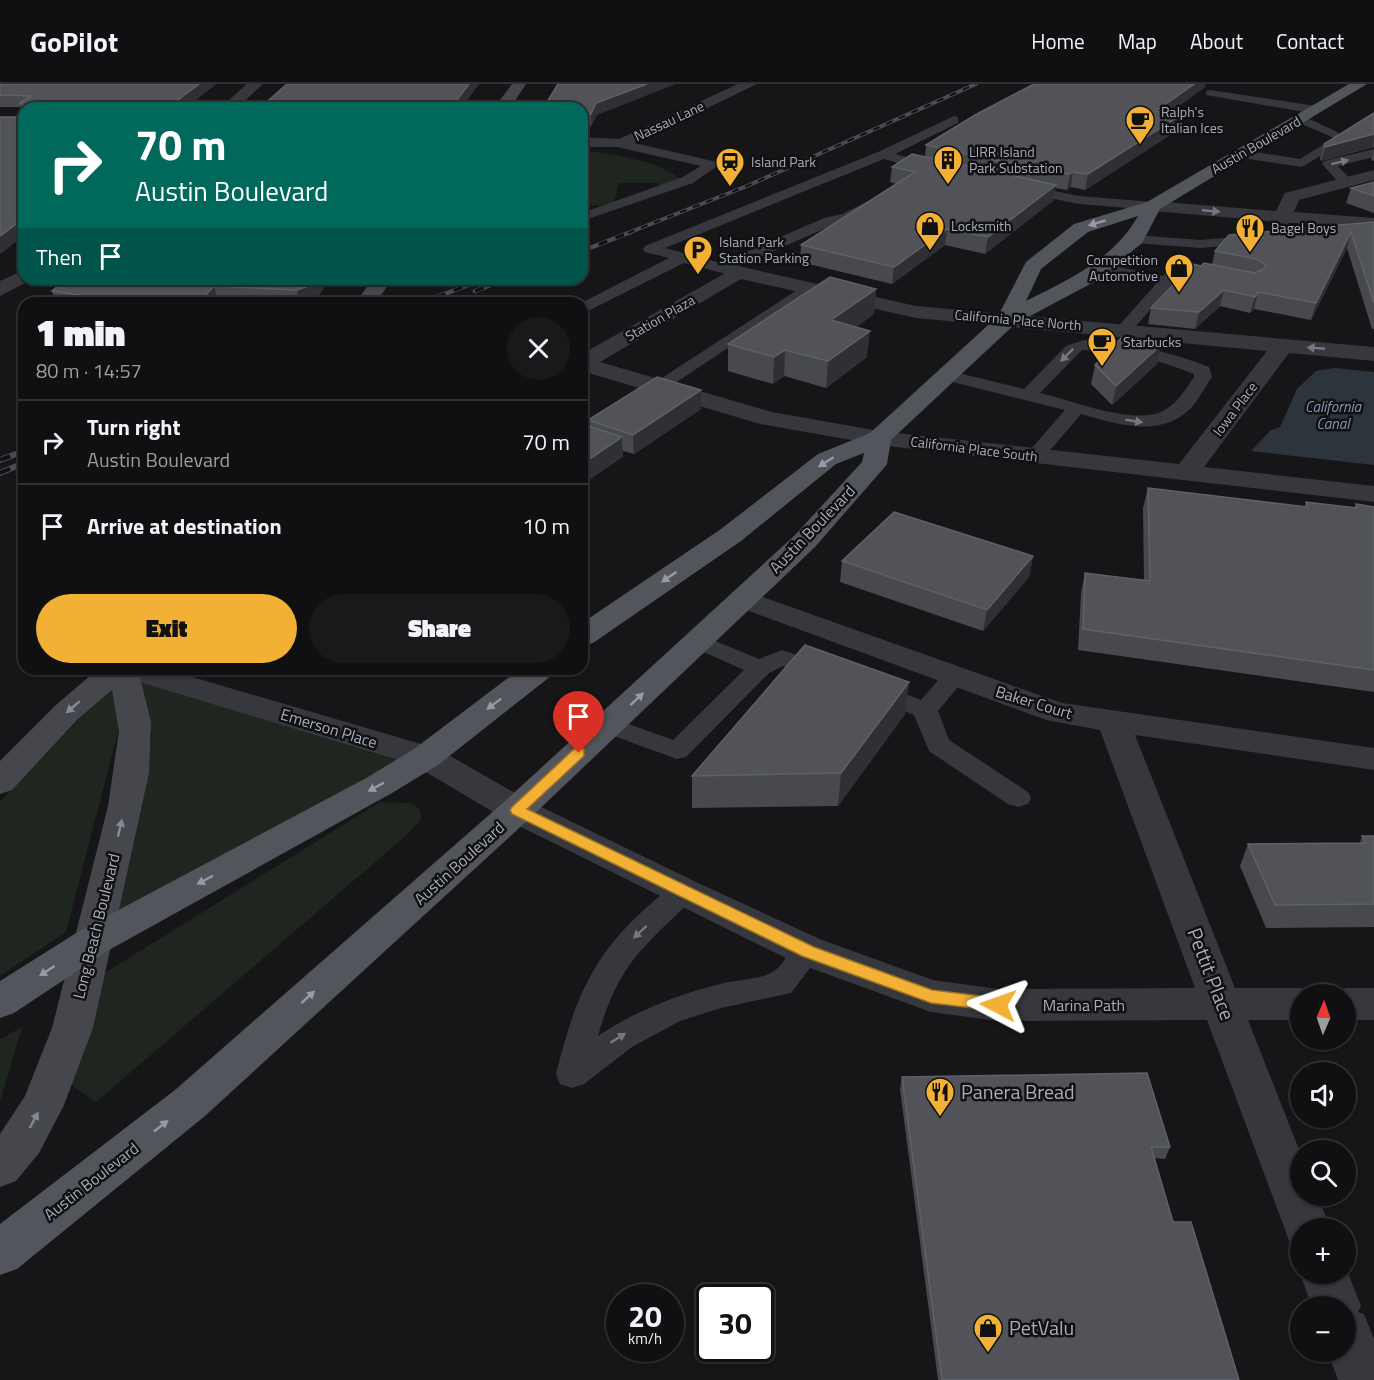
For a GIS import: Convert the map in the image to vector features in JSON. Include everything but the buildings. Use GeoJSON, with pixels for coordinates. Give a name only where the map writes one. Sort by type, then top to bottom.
{"type":"FeatureCollection","features":[{"type":"Feature","properties":{"kind":"main road"},"geometry":{"type":"LineString","coordinates":[[506,102],[519,84]]}},
{"type":"Feature","properties":{"kind":"main road","name":"Austin Boulevard"},"geometry":{"type":"LineString","coordinates":[[1007,319],[1033,266],[1081,228],[1153,206],[1360,84]]}},
{"type":"Feature","properties":{"kind":"main road","name":"Austin Boulevard"},"geometry":{"type":"LineString","coordinates":[[588,633],[731,535],[827,459],[879,438],[1007,319],[1089,277],[1135,239],[1153,206]]}},
{"type":"Feature","properties":{"kind":"main road","name":"Austin Boulevard"},"geometry":{"type":"LineString","coordinates":[[0,1253],[190,1102],[517,810],[805,541],[874,464],[879,438]]}},
{"type":"Feature","properties":{"kind":"main road","name":"Long Beach Boulevard"},"geometry":{"type":"LineString","coordinates":[[0,782],[59,720],[112,675]]}},
{"type":"Feature","properties":{"kind":"main road","name":"Long Beach Boulevard"},"geometry":{"type":"LineString","coordinates":[[0,1167],[33,1124],[52,1083],[69,1034],[95,940],[133,769],[135,722],[121,675]]}},
{"type":"Feature","properties":{"kind":"main road"},"geometry":{"type":"LineString","coordinates":[[0,1002],[95,940],[380,785],[426,757],[532,675]]}},
{"type":"Feature","properties":{"kind":"street"},"geometry":{"type":"LineString","coordinates":[[235,102],[256,84]]}},
{"type":"Feature","properties":{"kind":"street","name":"Nassau Lane"},"geometry":{"type":"LineString","coordinates":[[621,144],[750,84]]}},
{"type":"Feature","properties":{"kind":"street"},"geometry":{"type":"LineString","coordinates":[[588,142],[621,144]]}},
{"type":"Feature","properties":{"kind":"street"},"geometry":{"type":"LineString","coordinates":[[1283,217],[1291,197],[1374,175]]}},
{"type":"Feature","properties":{"kind":"street"},"geometry":{"type":"LineString","coordinates":[[1153,206],[1374,224]]}},
{"type":"Feature","properties":{"kind":"street","name":"California Place North"},"geometry":{"type":"LineString","coordinates":[[730,270],[916,312],[1374,354]]}},
{"type":"Feature","properties":{"kind":"street","name":"Station Plaza"},"geometry":{"type":"LineString","coordinates":[[588,360],[730,270]]}},
{"type":"Feature","properties":{"kind":"street"},"geometry":{"type":"LineString","coordinates":[[0,290],[18,280]]}},
{"type":"Feature","properties":{"kind":"street","name":"Iowa Place"},"geometry":{"type":"LineString","coordinates":[[1186,473],[1283,345]]}},
{"type":"Feature","properties":{"kind":"street","name":"California Place South"},"geometry":{"type":"LineString","coordinates":[[588,366],[769,419],[879,438],[1374,494]]}},
{"type":"Feature","properties":{"kind":"street","name":"Baker Court"},"geometry":{"type":"LineString","coordinates":[[743,599],[1057,713],[1374,759]]}},
{"type":"Feature","properties":{"kind":"street","name":"Emerson Place"},"geometry":{"type":"LineString","coordinates":[[151,675],[426,757],[517,810]]}},
{"type":"Feature","properties":{"kind":"street","name":"Pettit Place"},"geometry":{"type":"LineString","coordinates":[[1113,721],[1303,1218]]}},
{"type":"Feature","properties":{"kind":"street","name":"Marina Path"},"geometry":{"type":"LineString","coordinates":[[517,810],[808,951],[893,985],[959,1002],[998,1005],[1290,1004]]}},
{"type":"Feature","properties":{"kind":"street"},"geometry":{"type":"LineString","coordinates":[[1356,1004],[1374,1004]]}},
{"type":"Feature","properties":{"kind":"street"},"geometry":{"type":"LineString","coordinates":[[1356,1358],[1364,1380]]}},
{"type":"Feature","properties":{"kind":"lane"},"geometry":{"type":"LineString","coordinates":[[1210,93],[1316,110]]}},
{"type":"Feature","properties":{"kind":"lane"},"geometry":{"type":"LineString","coordinates":[[1242,154],[1302,163],[1344,138],[1301,119]]}},
{"type":"Feature","properties":{"kind":"lane"},"geometry":{"type":"LineString","coordinates":[[883,199],[846,218],[829,221],[730,270],[650,249],[883,155],[954,120]]}},
{"type":"Feature","properties":{"kind":"lane"},"geometry":{"type":"LineString","coordinates":[[588,216],[688,180],[712,165],[621,144]]}},
{"type":"Feature","properties":{"kind":"lane"},"geometry":{"type":"LineString","coordinates":[[1346,182],[1329,164],[1374,153]]}},
{"type":"Feature","properties":{"kind":"lane"},"geometry":{"type":"LineString","coordinates":[[883,155],[953,174]]}},
{"type":"Feature","properties":{"kind":"lane"},"geometry":{"type":"LineString","coordinates":[[1010,186],[1079,200],[1153,206]]}},
{"type":"Feature","properties":{"kind":"lane"},"geometry":{"type":"LineString","coordinates":[[1135,239],[1200,244],[1278,238],[1283,217]]}},
{"type":"Feature","properties":{"kind":"lane"},"geometry":{"type":"LineString","coordinates":[[588,306],[682,257]]}},
{"type":"Feature","properties":{"kind":"lane"},"geometry":{"type":"LineString","coordinates":[[1099,268],[1166,281]]}},
{"type":"Feature","properties":{"kind":"lane"},"geometry":{"type":"LineString","coordinates":[[1123,330],[1178,268],[1241,280]]}},
{"type":"Feature","properties":{"kind":"lane"},"geometry":{"type":"LineString","coordinates":[[657,387],[808,288]]}},
{"type":"Feature","properties":{"kind":"lane"},"geometry":{"type":"LineString","coordinates":[[946,375],[1138,422],[1156,421],[1181,407],[1203,377],[1203,371],[1121,350],[1083,345],[1075,347],[1068,353],[1028,395]]}},
{"type":"Feature","properties":{"kind":"lane"},"geometry":{"type":"LineString","coordinates":[[1034,457],[1077,407]]}},
{"type":"Feature","properties":{"kind":"lane"},"geometry":{"type":"LineString","coordinates":[[698,641],[760,668]]}},
{"type":"Feature","properties":{"kind":"lane"},"geometry":{"type":"LineString","coordinates":[[609,724],[677,750],[760,668],[782,657],[925,710],[938,745],[1018,798]]}},
{"type":"Feature","properties":{"kind":"lane"},"geometry":{"type":"LineString","coordinates":[[925,710],[955,676]]}},
{"type":"Feature","properties":{"kind":"lane"},"geometry":{"type":"LineString","coordinates":[[683,892],[627,944],[615,961],[591,1006],[572,1074],[602,1048],[668,1012],[723,993],[780,984],[808,951]]}},
{"type":"Feature","properties":{"kind":"shaded area"},"geometry":{"type":"Polygon","coordinates":[[[588,152],[606,153],[649,163],[674,174],[682,181],[659,189],[659,183],[619,183],[613,206],[588,205],[588,152]]]}},
{"type":"Feature","properties":{"kind":"shaded area"},"geometry":{"type":"Polygon","coordinates":[[[138,680],[402,762],[110,919],[152,735],[138,680]]]}},
{"type":"Feature","properties":{"kind":"shaded area"},"geometry":{"type":"Polygon","coordinates":[[[111,685],[120,724],[66,932],[0,976],[0,802],[111,685]]]}},
{"type":"Feature","properties":{"kind":"shaded area"},"geometry":{"type":"Polygon","coordinates":[[[380,802],[411,803],[420,810],[421,819],[408,834],[96,1102],[70,1084],[86,1047],[103,974],[380,802]]]}},
{"type":"Feature","properties":{"kind":"shaded area"},"geometry":{"type":"Polygon","coordinates":[[[22,1027],[0,1102],[0,1039],[22,1027]]]}},
{"type":"Feature","properties":{"kind":"water","name":"California Canal"},"geometry":{"type":"Polygon","coordinates":[[[1335,368],[1374,372],[1374,465],[1251,451],[1271,430],[1280,427],[1297,389],[1316,371],[1335,368]]]}},
{"type":"Feature","properties":{"kind":"railway"},"geometry":{"type":"LineString","coordinates":[[628,233],[747,186],[976,84]]}},
{"type":"Feature","properties":{"kind":"railway"},"geometry":{"type":"LineString","coordinates":[[588,249],[631,232]]}},
{"type":"Feature","properties":{"kind":"railway"},"geometry":{"type":"LineString","coordinates":[[436,297],[469,285]]}},
{"type":"Feature","properties":{"kind":"railway"},"geometry":{"type":"LineString","coordinates":[[475,291],[491,285]]}},
{"type":"Feature","properties":{"kind":"railway"},"geometry":{"type":"LineString","coordinates":[[0,460],[18,453]]}},
{"type":"Feature","properties":{"kind":"railway"},"geometry":{"type":"LineString","coordinates":[[0,473],[18,466]]}},
{"type":"Feature","properties":{"kind":"place","name":"Ralph's Italian Ices"},"geometry":{"type":"Point","coordinates":[1140,146]}},
{"type":"Feature","properties":{"kind":"place","name":"LIRR Island Park Substation"},"geometry":{"type":"Point","coordinates":[948,186]}},
{"type":"Feature","properties":{"kind":"place","name":"Island Park"},"geometry":{"type":"Point","coordinates":[730,188]}},
{"type":"Feature","properties":{"kind":"place","name":"Locksmith"},"geometry":{"type":"Point","coordinates":[930,252]}},
{"type":"Feature","properties":{"kind":"place","name":"Bagel Boys"},"geometry":{"type":"Point","coordinates":[1250,254]}},
{"type":"Feature","properties":{"kind":"place","name":"Island Park Station Parking"},"geometry":{"type":"Point","coordinates":[698,276]}},
{"type":"Feature","properties":{"kind":"place","name":"Competition Automotive"},"geometry":{"type":"Point","coordinates":[1179,294]}},
{"type":"Feature","properties":{"kind":"place","name":"Starbucks"},"geometry":{"type":"Point","coordinates":[1102,368]}},
{"type":"Feature","properties":{"kind":"place","name":"Panera Bread"},"geometry":{"type":"Point","coordinates":[940,1118]}},
{"type":"Feature","properties":{"kind":"place","name":"PetValu"},"geometry":{"type":"Point","coordinates":[988,1354]}},
{"type":"Feature","properties":{"kind":"route"},"geometry":{"type":"LineString","coordinates":[[579,753],[517,810],[808,951],[893,985],[931,996],[959,1002],[998,1005]]}}]}
